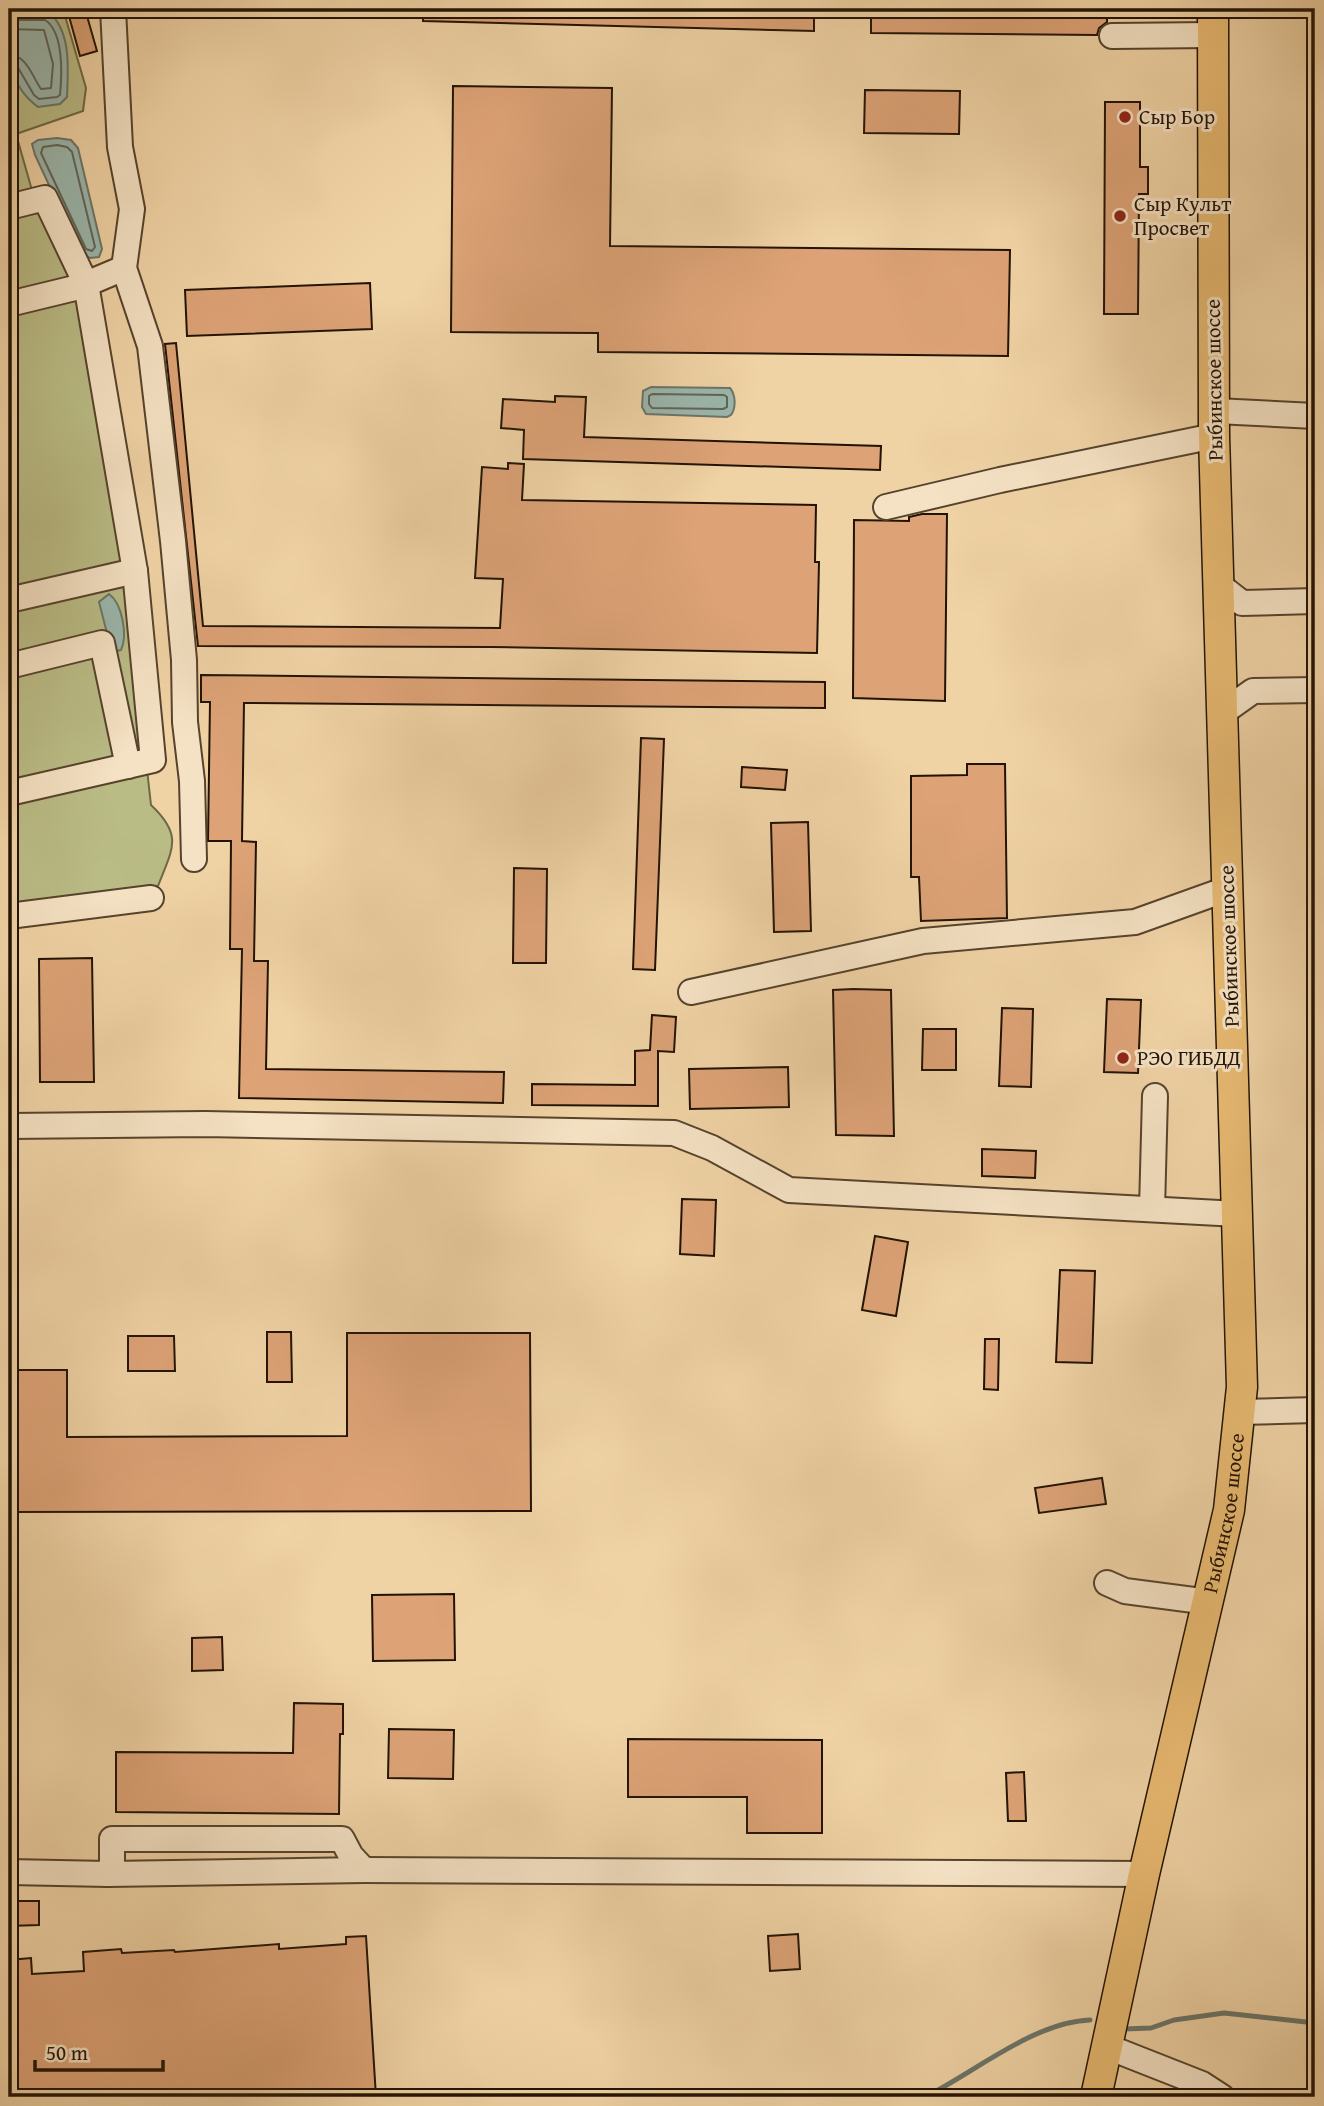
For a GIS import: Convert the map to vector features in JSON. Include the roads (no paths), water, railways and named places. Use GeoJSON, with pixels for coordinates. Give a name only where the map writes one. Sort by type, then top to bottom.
{"type":"FeatureCollection","features":[{"type":"Feature","properties":{"kind":"main road","name":"Рыбинское шоссе"},"geometry":{"type":"LineString","coordinates":[[1096,2097],[1144,1874],[1229,1510],[1242,1387],[1215,424],[1213,22]]}},
{"type":"Feature","properties":{"kind":"street"},"geometry":{"type":"LineString","coordinates":[[113,9],[120,147],[132,209],[124,268],[150,346],[184,660],[185,722],[192,781],[194,859]]}},
{"type":"Feature","properties":{"kind":"street"},"geometry":{"type":"LineString","coordinates":[[1112,36],[1213,22]]}},
{"type":"Feature","properties":{"kind":"street"},"geometry":{"type":"LineString","coordinates":[[9,207],[45,198],[86,284],[135,571],[153,760]]}},
{"type":"Feature","properties":{"kind":"street"},"geometry":{"type":"LineString","coordinates":[[9,304],[86,284],[124,268]]}},
{"type":"Feature","properties":{"kind":"street"},"geometry":{"type":"LineString","coordinates":[[886,507],[1215,424],[1315,416]]}},
{"type":"Feature","properties":{"kind":"street"},"geometry":{"type":"LineString","coordinates":[[9,600],[135,571]]}},
{"type":"Feature","properties":{"kind":"street"},"geometry":{"type":"LineString","coordinates":[[1219,585],[1242,603],[1315,601]]}},
{"type":"Feature","properties":{"kind":"street"},"geometry":{"type":"LineString","coordinates":[[9,666],[102,643],[128,766]]}},
{"type":"Feature","properties":{"kind":"street"},"geometry":{"type":"LineString","coordinates":[[142,659],[184,660]]}},
{"type":"Feature","properties":{"kind":"street"},"geometry":{"type":"LineString","coordinates":[[1222,713],[1253,691],[1315,690]]}},
{"type":"Feature","properties":{"kind":"street"},"geometry":{"type":"LineString","coordinates":[[9,793],[188,751]]}},
{"type":"Feature","properties":{"kind":"street"},"geometry":{"type":"LineString","coordinates":[[691,992],[923,941],[1135,922],[1227,889]]}},
{"type":"Feature","properties":{"kind":"street"},"geometry":{"type":"LineString","coordinates":[[9,916],[151,898]]}},
{"type":"Feature","properties":{"kind":"street"},"geometry":{"type":"LineString","coordinates":[[1152,1209],[1155,1096]]}},
{"type":"Feature","properties":{"kind":"street"},"geometry":{"type":"LineString","coordinates":[[9,1126],[205,1125],[674,1133],[712,1148],[789,1190],[1238,1213]]}},
{"type":"Feature","properties":{"kind":"street"},"geometry":{"type":"LineString","coordinates":[[1240,1412],[1315,1410]]}},
{"type":"Feature","properties":{"kind":"street"},"geometry":{"type":"LineString","coordinates":[[1107,1583],[1125,1591],[1209,1602]]}},
{"type":"Feature","properties":{"kind":"street"},"geometry":{"type":"LineString","coordinates":[[108,1874],[112,1863],[111,1839],[342,1839],[351,1856],[364,1870]]}},
{"type":"Feature","properties":{"kind":"street"},"geometry":{"type":"LineString","coordinates":[[9,1872],[108,1874],[364,1870],[1144,1874]]}},
{"type":"Feature","properties":{"kind":"street"},"geometry":{"type":"LineString","coordinates":[[1108,2047],[1202,2084],[1222,2097]]}},
{"type":"Feature","properties":{"kind":"water"},"geometry":{"type":"Polygon","coordinates":[[[49,12],[62,30],[65,41],[68,64],[67,97],[60,104],[38,107],[27,98],[14,77],[9,53],[9,14],[49,12]]]}},
{"type":"Feature","properties":{"kind":"water"},"geometry":{"type":"Polygon","coordinates":[[[38,140],[71,140],[78,148],[102,249],[99,257],[90,258],[81,254],[35,155],[32,144],[38,140]]]}},
{"type":"Feature","properties":{"kind":"water"},"geometry":{"type":"Polygon","coordinates":[[[651,387],[730,388],[734,409],[727,417],[646,414],[642,407],[643,391],[651,387]]]}},
{"type":"Feature","properties":{"kind":"water"},"geometry":{"type":"Polygon","coordinates":[[[109,594],[117,604],[124,628],[121,650],[116,651],[110,645],[99,602],[109,594]]]}},
{"type":"Feature","properties":{"kind":"waterway"},"geometry":{"type":"LineString","coordinates":[[1124,2029],[1151,2028],[1174,2020],[1224,2013],[1315,2023]]}},
{"type":"Feature","properties":{"kind":"waterway"},"geometry":{"type":"LineString","coordinates":[[925,2097],[1026,2039],[1048,2029],[1090,2020]]}},
{"type":"Feature","properties":{"kind":"place","name":"Сыр Бор"},"geometry":{"type":"Point","coordinates":[1125,117]}},
{"type":"Feature","properties":{"kind":"place","name":"Сыр Культ Просвет"},"geometry":{"type":"Point","coordinates":[1120,216]}},
{"type":"Feature","properties":{"kind":"place","name":"РЭО ГИБДД"},"geometry":{"type":"Point","coordinates":[1123,1058]}}]}
